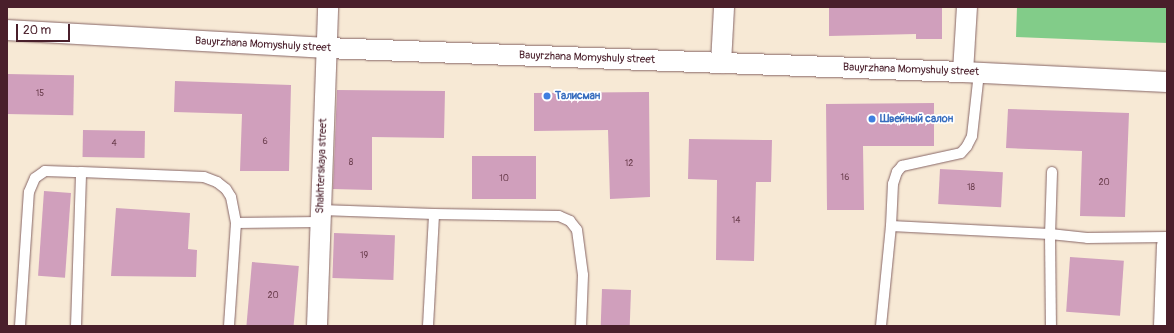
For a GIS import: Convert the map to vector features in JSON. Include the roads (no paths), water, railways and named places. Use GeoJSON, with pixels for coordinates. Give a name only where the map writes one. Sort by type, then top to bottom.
{"type":"FeatureCollection","features":[{"type":"Feature","properties":{"kind":"street","name":"Shakhterskaya street"},"geometry":{"type":"LineString","coordinates":[[317,326],[328,7]]}},
{"type":"Feature","properties":{"kind":"street"},"geometry":{"type":"LineString","coordinates":[[721,63],[724,7]]}},
{"type":"Feature","properties":{"kind":"street"},"geometry":{"type":"LineString","coordinates":[[967,7],[971,72]]}},
{"type":"Feature","properties":{"kind":"street","name":"Bauyrzhana Momyshuly street"},"geometry":{"type":"LineString","coordinates":[[7,30],[326,48],[971,72],[1167,82]]}},
{"type":"Feature","properties":{"kind":"street"},"geometry":{"type":"LineString","coordinates":[[1164,326],[1167,245]]}},
{"type":"Feature","properties":{"kind":"lane"},"geometry":{"type":"LineString","coordinates":[[881,326],[891,226],[893,184],[897,172],[902,166],[961,153],[967,146],[972,136],[971,72]]}},
{"type":"Feature","properties":{"kind":"lane"},"geometry":{"type":"LineString","coordinates":[[20,326],[29,192],[35,178],[45,171],[204,177],[216,182],[226,189],[231,197],[236,223],[229,326]]}},
{"type":"Feature","properties":{"kind":"lane"},"geometry":{"type":"LineString","coordinates":[[76,326],[81,172]]}},
{"type":"Feature","properties":{"kind":"lane"},"geometry":{"type":"LineString","coordinates":[[1051,326],[1050,234],[1052,172]]}},
{"type":"Feature","properties":{"kind":"lane"},"geometry":{"type":"LineString","coordinates":[[428,326],[434,214]]}},
{"type":"Feature","properties":{"kind":"lane"},"geometry":{"type":"LineString","coordinates":[[236,223],[321,216],[434,214],[558,216],[570,221],[577,230],[583,275],[581,326]]}},
{"type":"Feature","properties":{"kind":"lane"},"geometry":{"type":"LineString","coordinates":[[891,226],[1050,234],[1087,238],[1167,237]]}},
{"type":"Feature","properties":{"kind":"place","name":"Талисман"},"geometry":{"type":"Point","coordinates":[547,96]}},
{"type":"Feature","properties":{"kind":"place","name":"Швейный салон"},"geometry":{"type":"Point","coordinates":[872,119]}}]}
